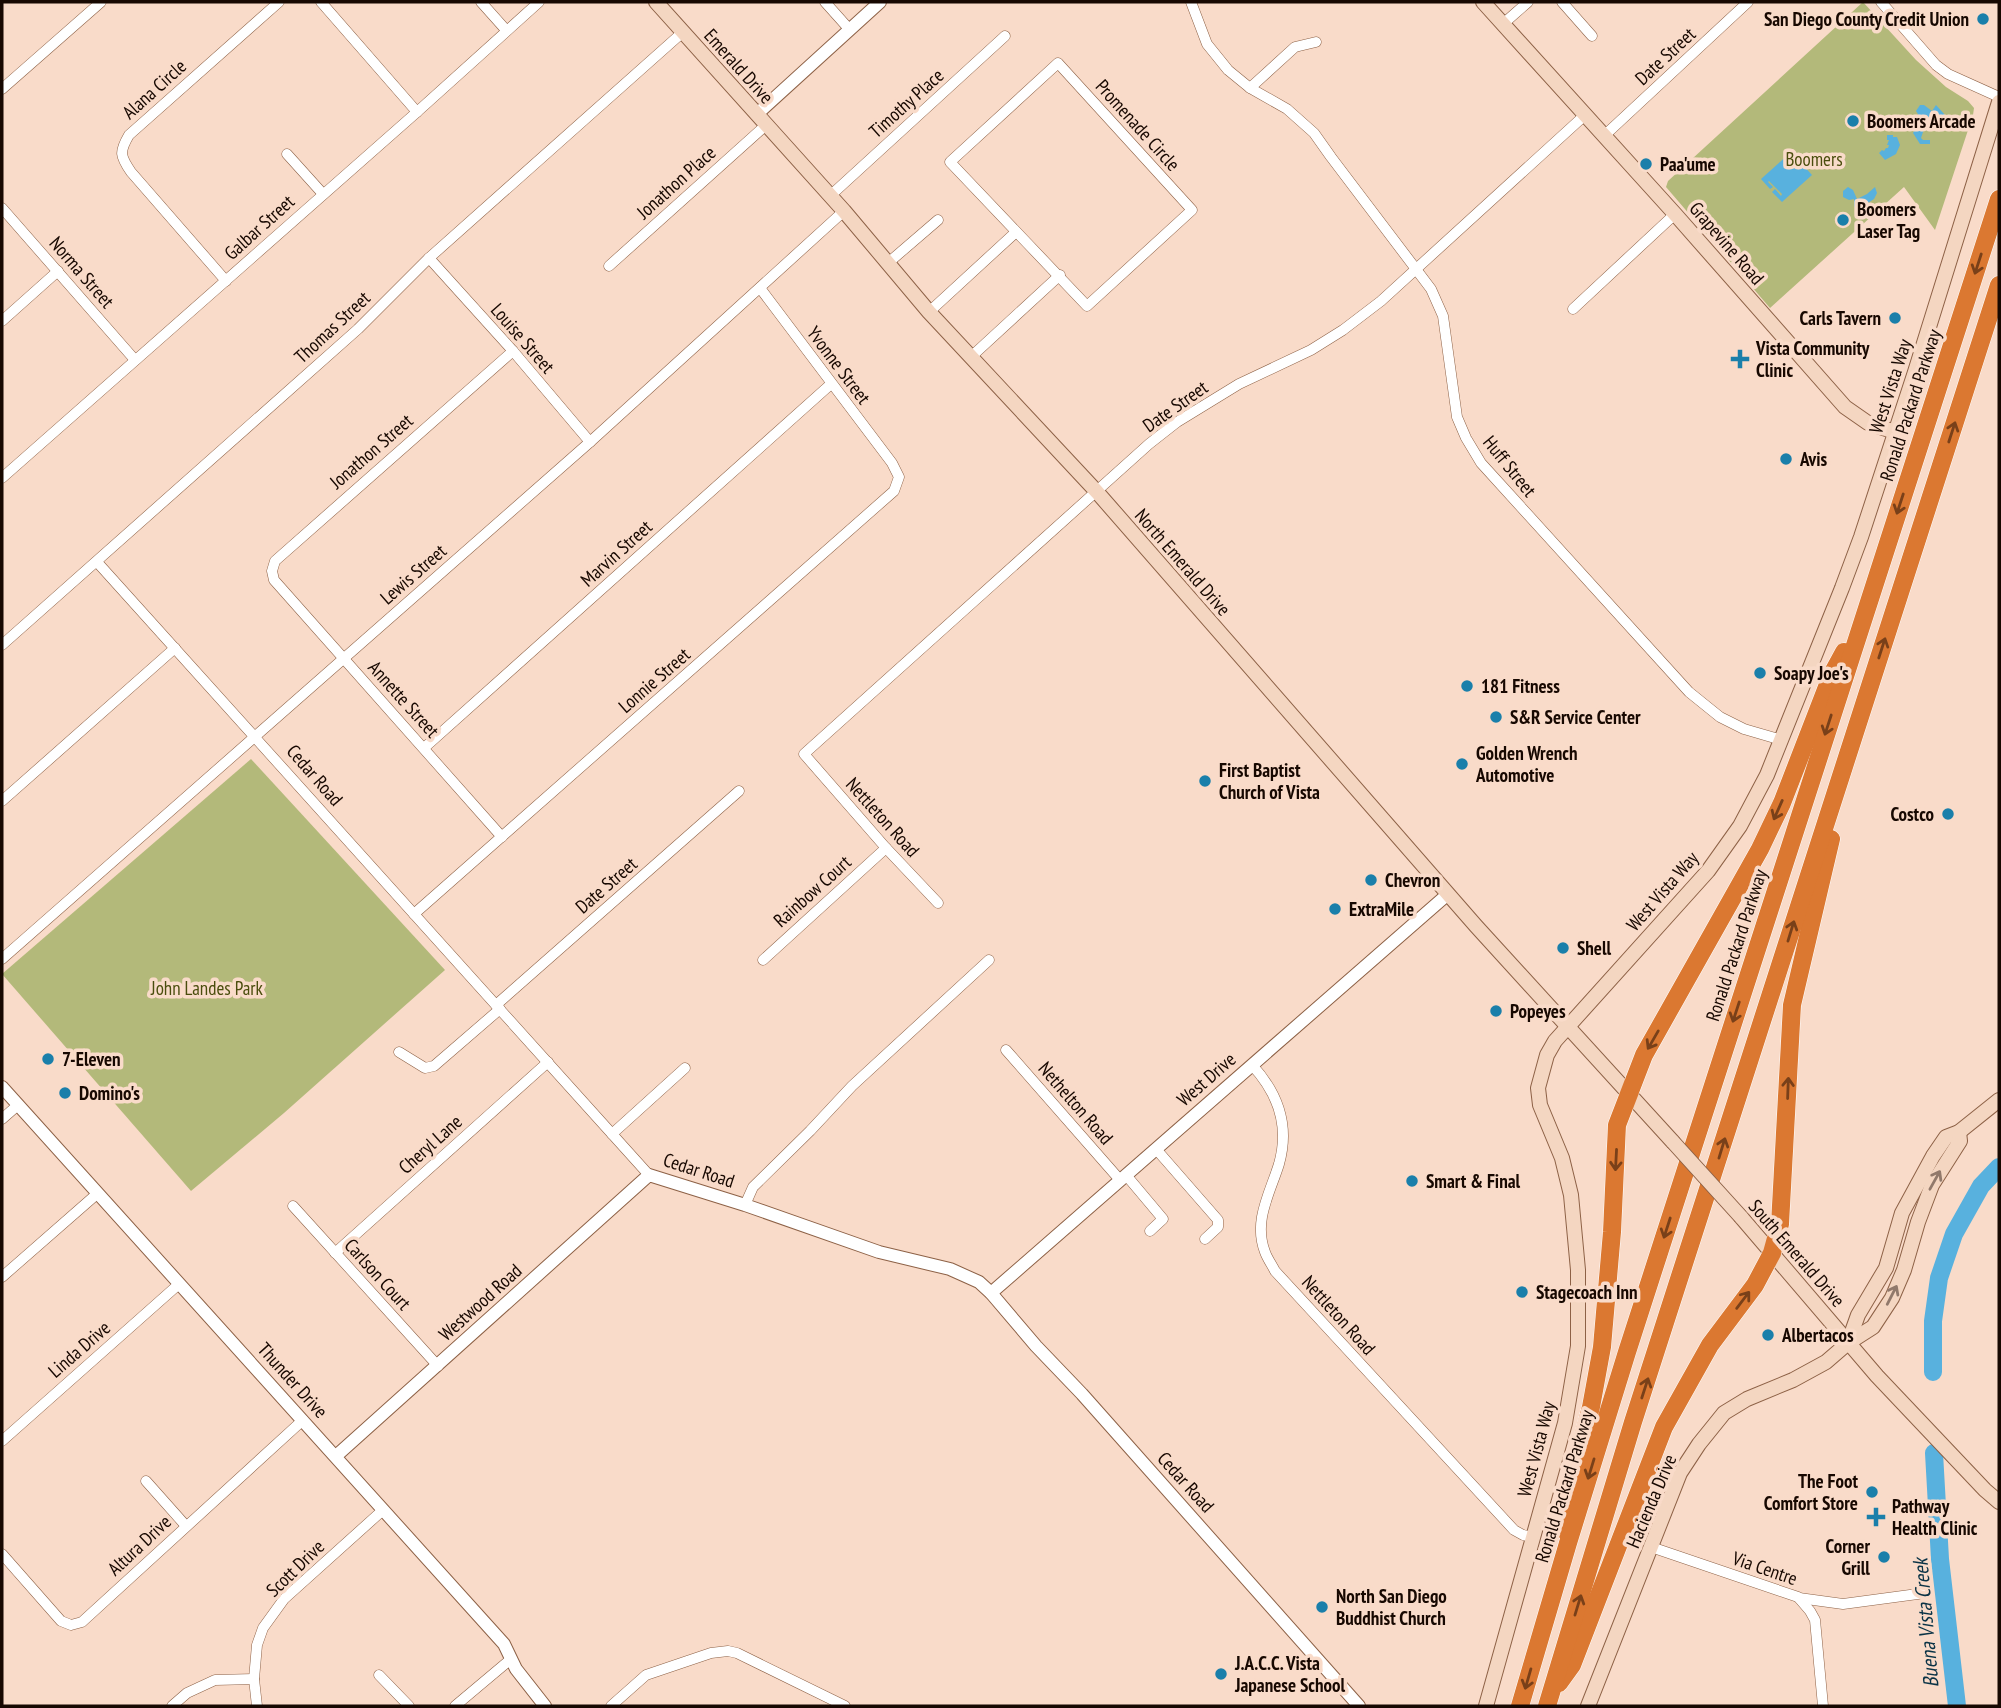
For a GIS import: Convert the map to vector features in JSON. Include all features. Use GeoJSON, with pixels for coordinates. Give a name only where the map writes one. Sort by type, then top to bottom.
{"type":"FeatureCollection","features":[{"type":"Feature","properties":{"kind":"highway","name":"Ronald Packard Parkway"},"geometry":{"type":"LineString","coordinates":[[1520,1706],[1636,1325],[1999,199]]}},
{"type":"Feature","properties":{"kind":"highway"},"geometry":{"type":"LineString","coordinates":[[1549,1700],[1633,1422],[1999,285]]}},
{"type":"Feature","properties":{"kind":"highway"},"geometry":{"type":"LineString","coordinates":[[1568,1543],[1565,1506],[1591,1407],[1602,1347],[1617,1125],[1644,1055],[1760,849],[1782,803],[1832,674],[1864,614]]}},
{"type":"Feature","properties":{"kind":"highway"},"geometry":{"type":"LineString","coordinates":[[1549,1700],[1572,1665],[1664,1427],[1710,1345],[1755,1285],[1772,1253],[1780,1224],[1782,1201],[1793,1005],[1861,713]]}},
{"type":"Feature","properties":{"kind":"main road","name":"Emerald Drive"},"geometry":{"type":"LineString","coordinates":[[656,2],[762,119]]}},
{"type":"Feature","properties":{"kind":"main road","name":"Grapevine Road"},"geometry":{"type":"LineString","coordinates":[[1483,2],[1605,135],[1845,407],[1868,423],[1895,432]]}},
{"type":"Feature","properties":{"kind":"main road","name":"West Vista Way"},"geometry":{"type":"LineString","coordinates":[[1486,1706],[1565,1423],[1578,1346],[1578,1270],[1571,1195],[1562,1158],[1539,1104],[1538,1088],[1547,1055],[1555,1041],[1707,870],[1740,826],[1767,775],[1842,588],[1895,432],[1999,102]]}},
{"type":"Feature","properties":{"kind":"main road","name":"North Emerald Drive"},"geometry":{"type":"LineString","coordinates":[[762,119],[929,312],[1097,492],[1448,894],[1569,1027]]}},
{"type":"Feature","properties":{"kind":"main road","name":"South Emerald Drive"},"geometry":{"type":"LineString","coordinates":[[1569,1027],[1741,1217],[1880,1379],[1999,1502]]}},
{"type":"Feature","properties":{"kind":"main road","name":"Hacienda Drive"},"geometry":{"type":"LineString","coordinates":[[1588,1706],[1680,1473],[1699,1444],[1724,1413],[1747,1399],[1793,1380],[1826,1362],[1848,1343],[1858,1315],[1886,1268],[1902,1213],[1933,1156],[1946,1138],[1959,1132],[1999,1100]]}},
{"type":"Feature","properties":{"kind":"street"},"geometry":{"type":"LineString","coordinates":[[2,89],[101,2]]}},
{"type":"Feature","properties":{"kind":"street","name":"Alana Circle"},"geometry":{"type":"LineString","coordinates":[[226,281],[131,172],[122,160],[121,149],[129,135],[279,2]]}},
{"type":"Feature","properties":{"kind":"street"},"geometry":{"type":"LineString","coordinates":[[321,2],[417,113]]}},
{"type":"Feature","properties":{"kind":"street"},"geometry":{"type":"LineString","coordinates":[[481,2],[506,30]]}},
{"type":"Feature","properties":{"kind":"street","name":"Galbar Street"},"geometry":{"type":"LineString","coordinates":[[2,478],[417,113],[538,2]]}},
{"type":"Feature","properties":{"kind":"street"},"geometry":{"type":"LineString","coordinates":[[825,2],[849,30]]}},
{"type":"Feature","properties":{"kind":"street"},"geometry":{"type":"LineString","coordinates":[[762,119],[880,2]]}},
{"type":"Feature","properties":{"kind":"street","name":"Huff Street"},"geometry":{"type":"LineString","coordinates":[[1191,2],[1207,44],[1228,71],[1250,88],[1287,109],[1314,133],[1431,289],[1443,316],[1457,417],[1481,463],[1689,692],[1720,717],[1744,729],[1782,740]]}},
{"type":"Feature","properties":{"kind":"street"},"geometry":{"type":"LineString","coordinates":[[1503,24],[1528,2]]}},
{"type":"Feature","properties":{"kind":"street","name":"Date Street"},"geometry":{"type":"LineString","coordinates":[[1605,135],[1748,2]]}},
{"type":"Feature","properties":{"kind":"street"},"geometry":{"type":"LineString","coordinates":[[1881,2],[1936,65],[1948,74],[1999,97]]}},
{"type":"Feature","properties":{"kind":"street"},"geometry":{"type":"LineString","coordinates":[[1567,4],[1592,36]]}},
{"type":"Feature","properties":{"kind":"street","name":"Thomas Street"},"geometry":{"type":"LineString","coordinates":[[2,645],[358,329],[429,258],[683,32]]}},
{"type":"Feature","properties":{"kind":"street","name":"Timothy Place"},"geometry":{"type":"LineString","coordinates":[[830,196],[1005,36]]}},
{"type":"Feature","properties":{"kind":"street"},"geometry":{"type":"LineString","coordinates":[[1250,88],[1295,47],[1316,42]]}},
{"type":"Feature","properties":{"kind":"street","name":"Promenade Circle"},"geometry":{"type":"LineString","coordinates":[[1058,63],[1192,210],[1087,306],[1016,232],[950,163],[1058,63]]}},
{"type":"Feature","properties":{"kind":"street","name":"Date Street"},"geometry":{"type":"LineString","coordinates":[[804,754],[1149,444],[1177,422],[1239,384],[1311,350],[1343,330],[1381,301],[1585,115]]}},
{"type":"Feature","properties":{"kind":"street","name":"Jonathon Place"},"geometry":{"type":"LineString","coordinates":[[609,266],[762,119]]}},
{"type":"Feature","properties":{"kind":"street"},"geometry":{"type":"LineString","coordinates":[[287,154],[323,194]]}},
{"type":"Feature","properties":{"kind":"street","name":"Norma Street"},"geometry":{"type":"LineString","coordinates":[[2,208],[135,360]]}},
{"type":"Feature","properties":{"kind":"street","name":"Lewis Street"},"geometry":{"type":"LineString","coordinates":[[2,959],[590,442],[844,211]]}},
{"type":"Feature","properties":{"kind":"street"},"geometry":{"type":"LineString","coordinates":[[1573,309],[1675,214]]}},
{"type":"Feature","properties":{"kind":"street"},"geometry":{"type":"LineString","coordinates":[[888,263],[938,220]]}},
{"type":"Feature","properties":{"kind":"street"},"geometry":{"type":"LineString","coordinates":[[929,312],[1016,232]]}},
{"type":"Feature","properties":{"kind":"street","name":"Louise Street"},"geometry":{"type":"LineString","coordinates":[[429,258],[590,442]]}},
{"type":"Feature","properties":{"kind":"street"},"geometry":{"type":"LineString","coordinates":[[2,321],[58,271]]}},
{"type":"Feature","properties":{"kind":"street"},"geometry":{"type":"LineString","coordinates":[[972,356],[1059,275]]}},
{"type":"Feature","properties":{"kind":"street","name":"Yvonne Street"},"geometry":{"type":"LineString","coordinates":[[760,288],[892,463]]}},
{"type":"Feature","properties":{"kind":"street","name":"Jonathon Street"},"geometry":{"type":"LineString","coordinates":[[279,586],[272,571],[275,561],[513,351]]}},
{"type":"Feature","properties":{"kind":"street","name":"Marvin Street"},"geometry":{"type":"LineString","coordinates":[[424,748],[831,384]]}},
{"type":"Feature","properties":{"kind":"street","name":"Lonnie Street"},"geometry":{"type":"LineString","coordinates":[[414,914],[894,491],[899,477],[892,463]]}},
{"type":"Feature","properties":{"kind":"street","name":"Cedar Road"},"geometry":{"type":"LineString","coordinates":[[97,562],[649,1175],[746,1205],[879,1252],[950,1269],[979,1283],[1082,1394],[1360,1706]]}},
{"type":"Feature","properties":{"kind":"street","name":"Annette Street"},"geometry":{"type":"LineString","coordinates":[[279,586],[502,836]]}},
{"type":"Feature","properties":{"kind":"street"},"geometry":{"type":"LineString","coordinates":[[2,801],[175,648]]}},
{"type":"Feature","properties":{"kind":"street","name":"Nettleton Road"},"geometry":{"type":"LineString","coordinates":[[804,754],[938,903]]}},
{"type":"Feature","properties":{"kind":"street","name":"Date Street"},"geometry":{"type":"LineString","coordinates":[[400,1052],[425,1068],[434,1066],[739,791]]}},
{"type":"Feature","properties":{"kind":"street","name":"Rainbow Court"},"geometry":{"type":"LineString","coordinates":[[763,960],[886,848]]}},
{"type":"Feature","properties":{"kind":"street","name":"West Drive"},"geometry":{"type":"LineString","coordinates":[[991,1293],[1448,894]]}},
{"type":"Feature","properties":{"kind":"street"},"geometry":{"type":"LineString","coordinates":[[746,1205],[753,1187],[852,1086],[989,960]]}},
{"type":"Feature","properties":{"kind":"street","name":"Nethelton Road"},"geometry":{"type":"LineString","coordinates":[[1006,1050],[1163,1219],[1150,1231]]}},
{"type":"Feature","properties":{"kind":"street","name":"Cheryl Lane"},"geometry":{"type":"LineString","coordinates":[[335,1253],[548,1062]]}},
{"type":"Feature","properties":{"kind":"street","name":"Nettleton Road"},"geometry":{"type":"LineString","coordinates":[[1252,1065],[1278,1102],[1282,1124],[1283,1142],[1262,1210],[1261,1224],[1264,1250],[1275,1271],[1514,1530],[1532,1537]]}},
{"type":"Feature","properties":{"kind":"street"},"geometry":{"type":"LineString","coordinates":[[612,1134],[685,1068]]}},
{"type":"Feature","properties":{"kind":"street","name":"Thunder Drive"},"geometry":{"type":"LineString","coordinates":[[2,1087],[504,1644],[516,1669],[545,1706]]}},
{"type":"Feature","properties":{"kind":"street"},"geometry":{"type":"LineString","coordinates":[[2,1119],[18,1105]]}},
{"type":"Feature","properties":{"kind":"street"},"geometry":{"type":"LineString","coordinates":[[1156,1149],[1218,1220],[1218,1227],[1205,1239]]}},
{"type":"Feature","properties":{"kind":"street","name":"Westwood Road"},"geometry":{"type":"LineString","coordinates":[[336,1456],[649,1175]]}},
{"type":"Feature","properties":{"kind":"street"},"geometry":{"type":"LineString","coordinates":[[2,1277],[98,1193]]}},
{"type":"Feature","properties":{"kind":"street","name":"Carlson Court"},"geometry":{"type":"LineString","coordinates":[[293,1206],[438,1366]]}},
{"type":"Feature","properties":{"kind":"street","name":"Linda Drive"},"geometry":{"type":"LineString","coordinates":[[2,1440],[179,1284]]}},
{"type":"Feature","properties":{"kind":"street","name":"Altura Drive"},"geometry":{"type":"LineString","coordinates":[[2,1554],[61,1621],[71,1625],[82,1622],[303,1420]]}},
{"type":"Feature","properties":{"kind":"street"},"geometry":{"type":"LineString","coordinates":[[146,1481],[186,1526]]}},
{"type":"Feature","properties":{"kind":"street","name":"Scott Drive"},"geometry":{"type":"LineString","coordinates":[[257,1706],[254,1679],[257,1645],[263,1628],[284,1600],[383,1510]]}},
{"type":"Feature","properties":{"kind":"street","name":"Via Centre"},"geometry":{"type":"LineString","coordinates":[[1651,1547],[1798,1597],[1815,1620],[1823,1706]]}},
{"type":"Feature","properties":{"kind":"street"},"geometry":{"type":"LineString","coordinates":[[1798,1597],[1843,1604],[1925,1593]]}},
{"type":"Feature","properties":{"kind":"street"},"geometry":{"type":"LineString","coordinates":[[611,1706],[646,1675],[711,1653],[727,1651],[737,1653],[845,1706]]}},
{"type":"Feature","properties":{"kind":"street"},"geometry":{"type":"LineString","coordinates":[[455,1706],[511,1659]]}},
{"type":"Feature","properties":{"kind":"street"},"geometry":{"type":"LineString","coordinates":[[379,1675],[409,1706]]}},
{"type":"Feature","properties":{"kind":"street"},"geometry":{"type":"LineString","coordinates":[[172,1706],[187,1693],[215,1680],[254,1679]]}},
{"type":"Feature","properties":{"kind":"green space","name":"Boomers"},"geometry":{"type":"Polygon","coordinates":[[[1863,2],[1916,60],[1946,87],[1968,101],[1974,108],[1973,115],[1935,230],[1904,187],[1770,308],[1666,187],[1668,181],[1863,2]]]}},
{"type":"Feature","properties":{"kind":"green space","name":"John Landes Park"},"geometry":{"type":"Polygon","coordinates":[[[251,759],[445,970],[284,1113],[191,1191],[2,974],[251,759]]]}},
{"type":"Feature","properties":{"kind":"water"},"geometry":{"type":"Polygon","coordinates":[[[1920,105],[1932,111],[1936,105],[1945,115],[1925,120],[1921,138],[1930,140],[1930,144],[1920,144],[1913,133],[1916,128],[1922,126],[1916,111],[1920,105]]]}},
{"type":"Feature","properties":{"kind":"water"},"geometry":{"type":"Polygon","coordinates":[[[1887,135],[1897,137],[1900,145],[1896,154],[1885,160],[1879,153],[1888,148],[1887,135]]]}},
{"type":"Feature","properties":{"kind":"water"},"geometry":{"type":"Polygon","coordinates":[[[1791,152],[1812,175],[1782,202],[1772,192],[1775,189],[1781,196],[1782,194],[1769,181],[1773,187],[1770,189],[1761,179],[1791,152]]]}},
{"type":"Feature","properties":{"kind":"water"},"geometry":{"type":"Polygon","coordinates":[[[1848,187],[1853,190],[1857,199],[1875,187],[1877,193],[1874,199],[1857,210],[1854,199],[1843,197],[1843,191],[1848,187]]]}},
{"type":"Feature","properties":{"kind":"waterway","name":"Buena Vista Creek"},"geometry":{"type":"LineString","coordinates":[[1933,1372],[1933,1321],[1939,1278],[1954,1234],[1981,1186],[1999,1167]]}},
{"type":"Feature","properties":{"kind":"waterway","name":"Buena Vista Creek"},"geometry":{"type":"LineString","coordinates":[[1934,1453],[1940,1559],[1957,1706]]}},
{"type":"Feature","properties":{"kind":"place","name":"San Diego County Credit Union"},"geometry":{"type":"Point","coordinates":[1983,19]}},
{"type":"Feature","properties":{"kind":"place","name":"Boomers Arcade"},"geometry":{"type":"Point","coordinates":[1853,121]}},
{"type":"Feature","properties":{"kind":"place","name":"Paa'ume"},"geometry":{"type":"Point","coordinates":[1646,164]}},
{"type":"Feature","properties":{"kind":"place","name":"Boomers Laser Tag"},"geometry":{"type":"Point","coordinates":[1843,220]}},
{"type":"Feature","properties":{"kind":"place","name":"Carls Tavern"},"geometry":{"type":"Point","coordinates":[1895,318]}},
{"type":"Feature","properties":{"kind":"place","name":"Vista Community Clinic"},"geometry":{"type":"Point","coordinates":[1740,359]}},
{"type":"Feature","properties":{"kind":"place","name":"Avis"},"geometry":{"type":"Point","coordinates":[1786,459]}},
{"type":"Feature","properties":{"kind":"place","name":"Soapy Joe's"},"geometry":{"type":"Point","coordinates":[1760,673]}},
{"type":"Feature","properties":{"kind":"place","name":"181 Fitness"},"geometry":{"type":"Point","coordinates":[1467,686]}},
{"type":"Feature","properties":{"kind":"place","name":"S&R Service Center"},"geometry":{"type":"Point","coordinates":[1496,717]}},
{"type":"Feature","properties":{"kind":"place","name":"Golden Wrench Automotive"},"geometry":{"type":"Point","coordinates":[1462,764]}},
{"type":"Feature","properties":{"kind":"place","name":"First Baptist Church of Vista"},"geometry":{"type":"Point","coordinates":[1205,781]}},
{"type":"Feature","properties":{"kind":"place","name":"Costco"},"geometry":{"type":"Point","coordinates":[1948,814]}},
{"type":"Feature","properties":{"kind":"place","name":"Chevron"},"geometry":{"type":"Point","coordinates":[1371,880]}},
{"type":"Feature","properties":{"kind":"place","name":"ExtraMile"},"geometry":{"type":"Point","coordinates":[1335,909]}},
{"type":"Feature","properties":{"kind":"place","name":"Shell"},"geometry":{"type":"Point","coordinates":[1563,948]}},
{"type":"Feature","properties":{"kind":"place","name":"Popeyes"},"geometry":{"type":"Point","coordinates":[1496,1011]}},
{"type":"Feature","properties":{"kind":"place","name":"7-Eleven"},"geometry":{"type":"Point","coordinates":[48,1059]}},
{"type":"Feature","properties":{"kind":"place","name":"Domino's"},"geometry":{"type":"Point","coordinates":[65,1093]}},
{"type":"Feature","properties":{"kind":"place","name":"Smart & Final"},"geometry":{"type":"Point","coordinates":[1412,1181]}},
{"type":"Feature","properties":{"kind":"place","name":"Stagecoach Inn"},"geometry":{"type":"Point","coordinates":[1522,1292]}},
{"type":"Feature","properties":{"kind":"place","name":"Albertacos"},"geometry":{"type":"Point","coordinates":[1768,1335]}},
{"type":"Feature","properties":{"kind":"place","name":"The Foot Comfort Store"},"geometry":{"type":"Point","coordinates":[1872,1492]}},
{"type":"Feature","properties":{"kind":"place","name":"Pathway Health Clinic"},"geometry":{"type":"Point","coordinates":[1876,1517]}},
{"type":"Feature","properties":{"kind":"place","name":"Corner Grill"},"geometry":{"type":"Point","coordinates":[1884,1557]}},
{"type":"Feature","properties":{"kind":"place","name":"North San Diego Buddhist Church"},"geometry":{"type":"Point","coordinates":[1322,1607]}},
{"type":"Feature","properties":{"kind":"place","name":"J.A.C.C. Vista Japanese School"},"geometry":{"type":"Point","coordinates":[1221,1674]}}]}
